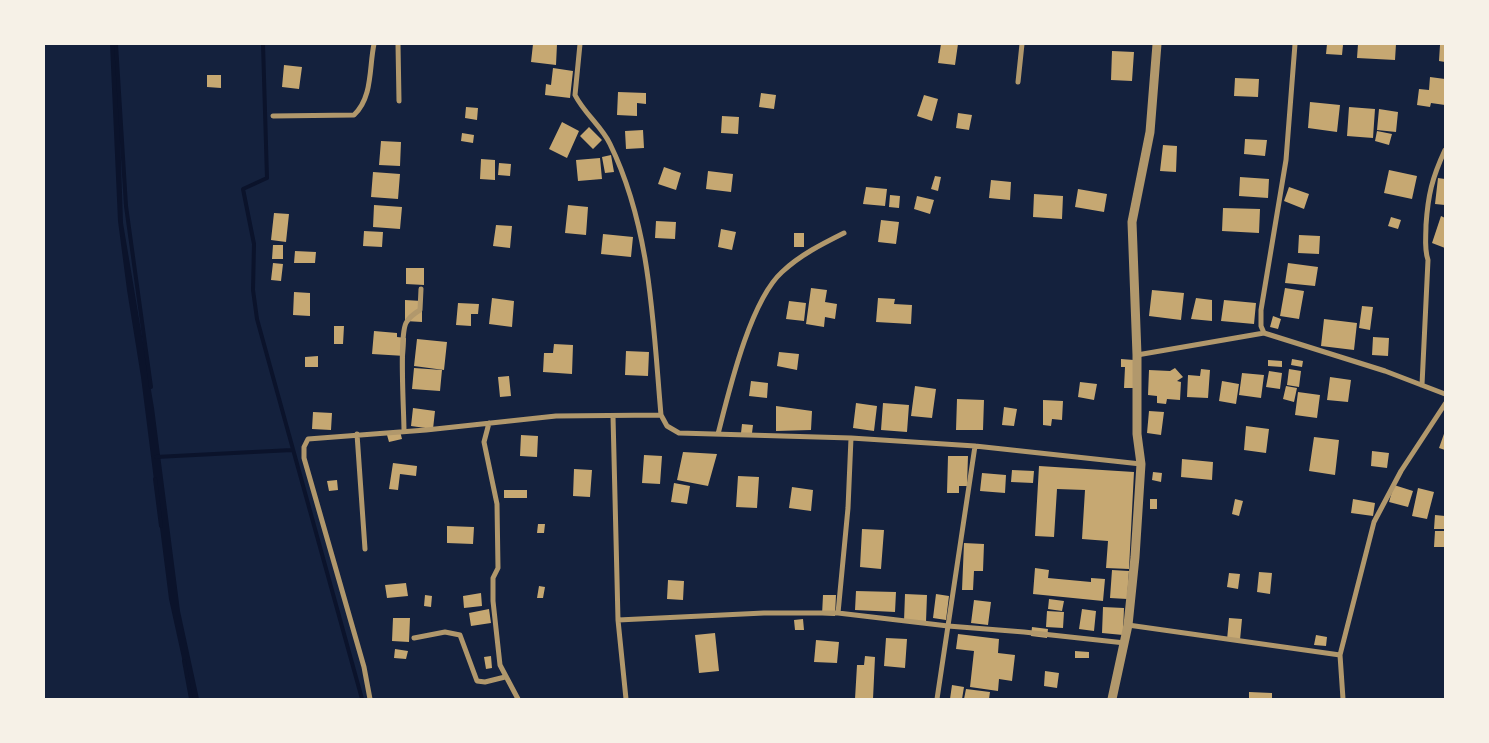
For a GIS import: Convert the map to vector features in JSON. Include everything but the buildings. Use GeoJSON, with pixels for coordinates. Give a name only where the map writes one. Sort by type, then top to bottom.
{"type":"FeatureCollection","features":[{"type":"Feature","properties":{"kind":"street"},"geometry":{"type":"LineString","coordinates":[[273,116],[354,114],[362,107],[369,84],[374,44]]}},
{"type":"Feature","properties":{"kind":"street"},"geometry":{"type":"LineString","coordinates":[[398,44],[399,100]]}},
{"type":"Feature","properties":{"kind":"street"},"geometry":{"type":"LineString","coordinates":[[580,44],[575,95],[609,142],[633,198],[651,298],[661,415],[667,426],[679,433],[851,438],[975,446],[1141,464]]}},
{"type":"Feature","properties":{"kind":"street"},"geometry":{"type":"LineString","coordinates":[[1018,82],[1022,44]]}},
{"type":"Feature","properties":{"kind":"street"},"geometry":{"type":"LineString","coordinates":[[1112,699],[1128,626],[1141,464],[1137,434],[1137,355],[1132,222],[1150,132],[1157,44]]}},
{"type":"Feature","properties":{"kind":"street"},"geometry":{"type":"LineString","coordinates":[[1264,333],[1261,326],[1262,310],[1286,160],[1295,44]]}},
{"type":"Feature","properties":{"kind":"street"},"geometry":{"type":"LineString","coordinates":[[1422,385],[1428,260],[1424,248],[1426,212],[1433,175],[1445,150]]}},
{"type":"Feature","properties":{"kind":"street"},"geometry":{"type":"LineString","coordinates":[[718,434],[732,383],[762,296],[781,272],[811,249],[844,233]]}},
{"type":"Feature","properties":{"kind":"street"},"geometry":{"type":"LineString","coordinates":[[404,431],[405,326],[411,316],[420,310],[421,289]]}},
{"type":"Feature","properties":{"kind":"street"},"geometry":{"type":"LineString","coordinates":[[1137,355],[1264,333],[1445,394]]}},
{"type":"Feature","properties":{"kind":"street"},"geometry":{"type":"LineString","coordinates":[[1343,699],[1340,655],[1374,522],[1400,471],[1445,404]]}},
{"type":"Feature","properties":{"kind":"street"},"geometry":{"type":"LineString","coordinates":[[370,699],[364,666],[304,458],[304,447],[308,439],[556,416],[661,415]]}},
{"type":"Feature","properties":{"kind":"street"},"geometry":{"type":"LineString","coordinates":[[613,416],[618,620],[626,699]]}},
{"type":"Feature","properties":{"kind":"street"},"geometry":{"type":"LineString","coordinates":[[489,423],[484,442],[497,504],[498,568],[493,578],[493,602],[500,665],[518,699]]}},
{"type":"Feature","properties":{"kind":"street"},"geometry":{"type":"LineString","coordinates":[[357,434],[365,549]]}},
{"type":"Feature","properties":{"kind":"street"},"geometry":{"type":"LineString","coordinates":[[838,613],[848,508],[851,438]]}},
{"type":"Feature","properties":{"kind":"street"},"geometry":{"type":"LineString","coordinates":[[936,699],[975,446]]}},
{"type":"Feature","properties":{"kind":"street"},"geometry":{"type":"LineString","coordinates":[[618,620],[764,613],[838,613],[1125,643]]}},
{"type":"Feature","properties":{"kind":"street"},"geometry":{"type":"LineString","coordinates":[[1128,626],[1340,655]]}},
{"type":"Feature","properties":{"kind":"street"},"geometry":{"type":"LineString","coordinates":[[414,638],[445,632],[460,635],[477,681],[486,682],[505,677]]}},
{"type":"Feature","properties":{"kind":"water"},"geometry":{"type":"Polygon","coordinates":[[[110,44],[117,44],[123,223],[154,408],[180,611],[199,699],[191,699],[169,599],[141,377],[127,290],[118,221],[110,44]]]}},
{"type":"Feature","properties":{"kind":"waterway"},"geometry":{"type":"LineString","coordinates":[[116,44],[126,206],[151,387]]}},
{"type":"Feature","properties":{"kind":"waterway"},"geometry":{"type":"LineString","coordinates":[[263,44],[267,178],[243,189],[254,244],[253,290],[257,319],[362,699]]}},
{"type":"Feature","properties":{"kind":"waterway"},"geometry":{"type":"LineString","coordinates":[[156,457],[292,450]]}},
{"type":"Feature","properties":{"kind":"waterway"},"geometry":{"type":"LineString","coordinates":[[155,479],[161,526]]}},
{"type":"Feature","properties":{"kind":"waterway"},"geometry":{"type":"LineString","coordinates":[[184,661],[191,699]]}}]}
